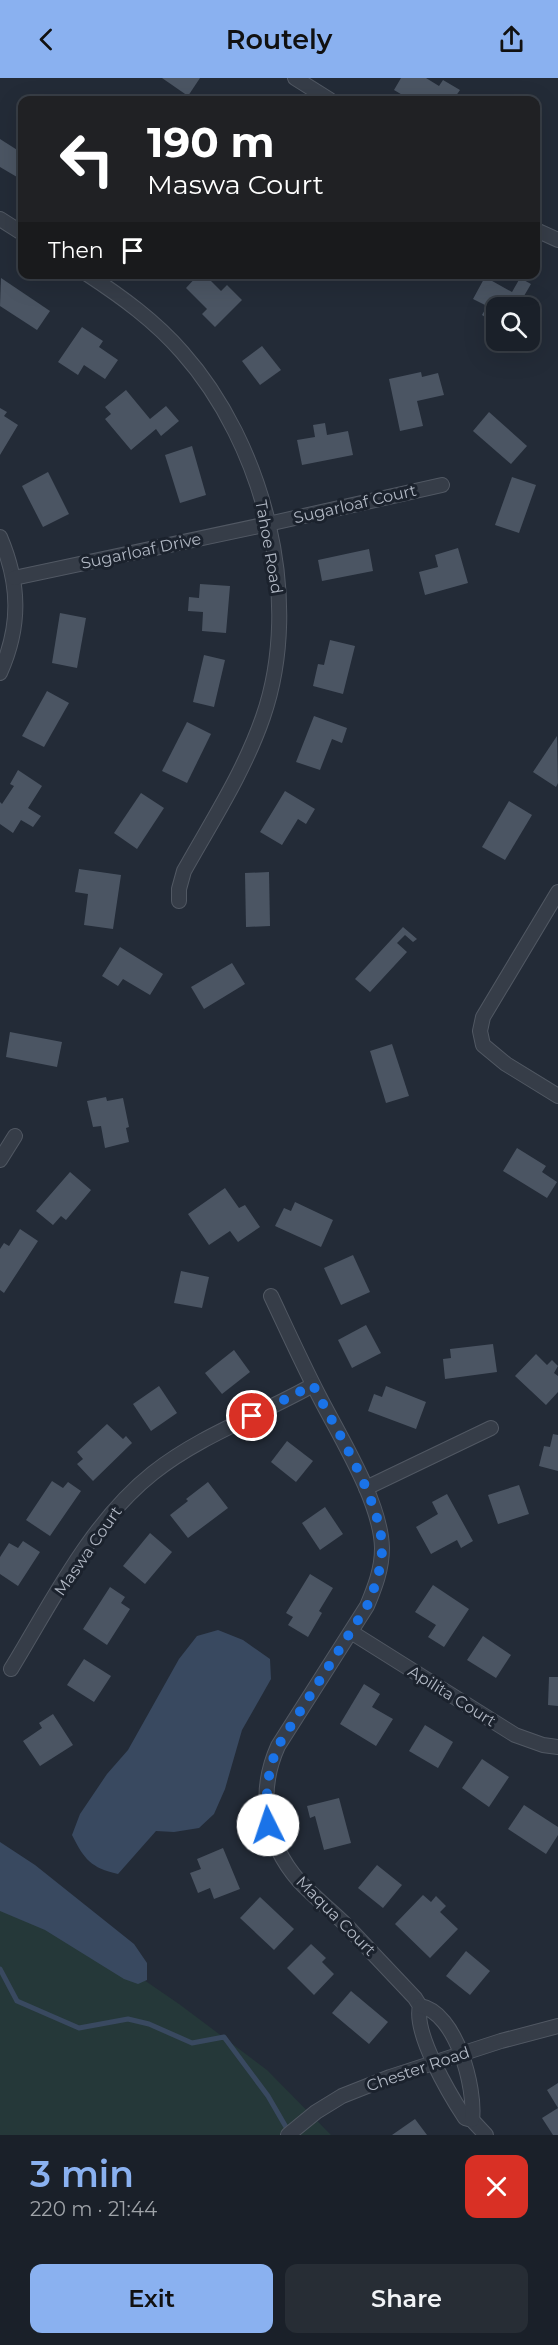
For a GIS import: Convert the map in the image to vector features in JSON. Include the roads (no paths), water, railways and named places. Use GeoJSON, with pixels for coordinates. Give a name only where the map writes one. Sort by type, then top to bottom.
{"type":"FeatureCollection","features":[{"type":"Feature","properties":{"kind":"street"},"geometry":{"type":"LineString","coordinates":[[294,78],[323,96]]}},
{"type":"Feature","properties":{"kind":"street"},"geometry":{"type":"LineString","coordinates":[[0,219],[18,230]]}},
{"type":"Feature","properties":{"kind":"street"},"geometry":{"type":"LineString","coordinates":[[540,232],[558,240]]}},
{"type":"Feature","properties":{"kind":"street","name":"Tahoe Road"},"geometry":{"type":"LineString","coordinates":[[94,279],[152,321],[183,352],[212,390],[247,458],[268,524],[279,591],[279,624],[274,669],[264,716],[245,763],[184,871],[179,889],[179,901]]}},
{"type":"Feature","properties":{"kind":"street","name":"Sugarloaf Court"},"geometry":{"type":"LineString","coordinates":[[268,524],[442,484]]}},
{"type":"Feature","properties":{"kind":"street","name":"Sugarloaf Drive"},"geometry":{"type":"LineString","coordinates":[[14,578],[268,524]]}},
{"type":"Feature","properties":{"kind":"street"},"geometry":{"type":"LineString","coordinates":[[0,537],[14,578],[15,617],[8,655],[0,673]]}},
{"type":"Feature","properties":{"kind":"street"},"geometry":{"type":"LineString","coordinates":[[558,892],[483,1017],[480,1030],[483,1045],[506,1064],[558,1096]]}},
{"type":"Feature","properties":{"kind":"street"},"geometry":{"type":"LineString","coordinates":[[0,1160],[15,1136]]}},
{"type":"Feature","properties":{"kind":"street","name":"Maqua Court"},"geometry":{"type":"LineString","coordinates":[[271,1296],[313,1385],[366,1488],[378,1523],[382,1547],[380,1568],[371,1597],[274,1754],[266,1785],[268,1825],[276,1847],[300,1882],[345,1925],[420,2006],[430,2007],[447,2024],[471,2081],[474,2108],[472,2120]]}},
{"type":"Feature","properties":{"kind":"street","name":"Maswa Court"},"geometry":{"type":"LineString","coordinates":[[11,1669],[86,1548],[106,1521],[152,1473],[178,1455],[223,1430],[313,1385]]}},
{"type":"Feature","properties":{"kind":"street"},"geometry":{"type":"LineString","coordinates":[[366,1488],[491,1428]]}},
{"type":"Feature","properties":{"kind":"street","name":"Apilita Court"},"geometry":{"type":"LineString","coordinates":[[351,1632],[515,1735],[543,1745],[558,1747]]}},
{"type":"Feature","properties":{"kind":"street"},"geometry":{"type":"LineString","coordinates":[[420,2006],[417,2016],[435,2063],[452,2098],[465,2118],[472,2120],[486,2135]]}},
{"type":"Feature","properties":{"kind":"street","name":"Chester Road"},"geometry":{"type":"LineString","coordinates":[[288,2135],[342,2096],[390,2077],[460,2054],[558,2026]]}},
{"type":"Feature","properties":{"kind":"water"},"geometry":{"type":"Polygon","coordinates":[[[218,1630],[243,1640],[270,1659],[271,1679],[242,1730],[225,1789],[214,1814],[199,1828],[174,1832],[156,1831],[118,1874],[101,1869],[89,1861],[72,1835],[80,1814],[107,1774],[128,1750],[179,1659],[197,1636],[218,1630]]]}},
{"type":"Feature","properties":{"kind":"water"},"geometry":{"type":"Polygon","coordinates":[[[0,1842],[35,1865],[134,1944],[147,1963],[147,1980],[138,1984],[124,1979],[45,1930],[0,1911],[0,1842]]]}},
{"type":"Feature","properties":{"kind":"waterway"},"geometry":{"type":"LineString","coordinates":[[0,1969],[17,2001],[79,2028],[128,2019],[149,2024],[192,2043],[224,2037],[268,2096],[290,2134]]}}]}
